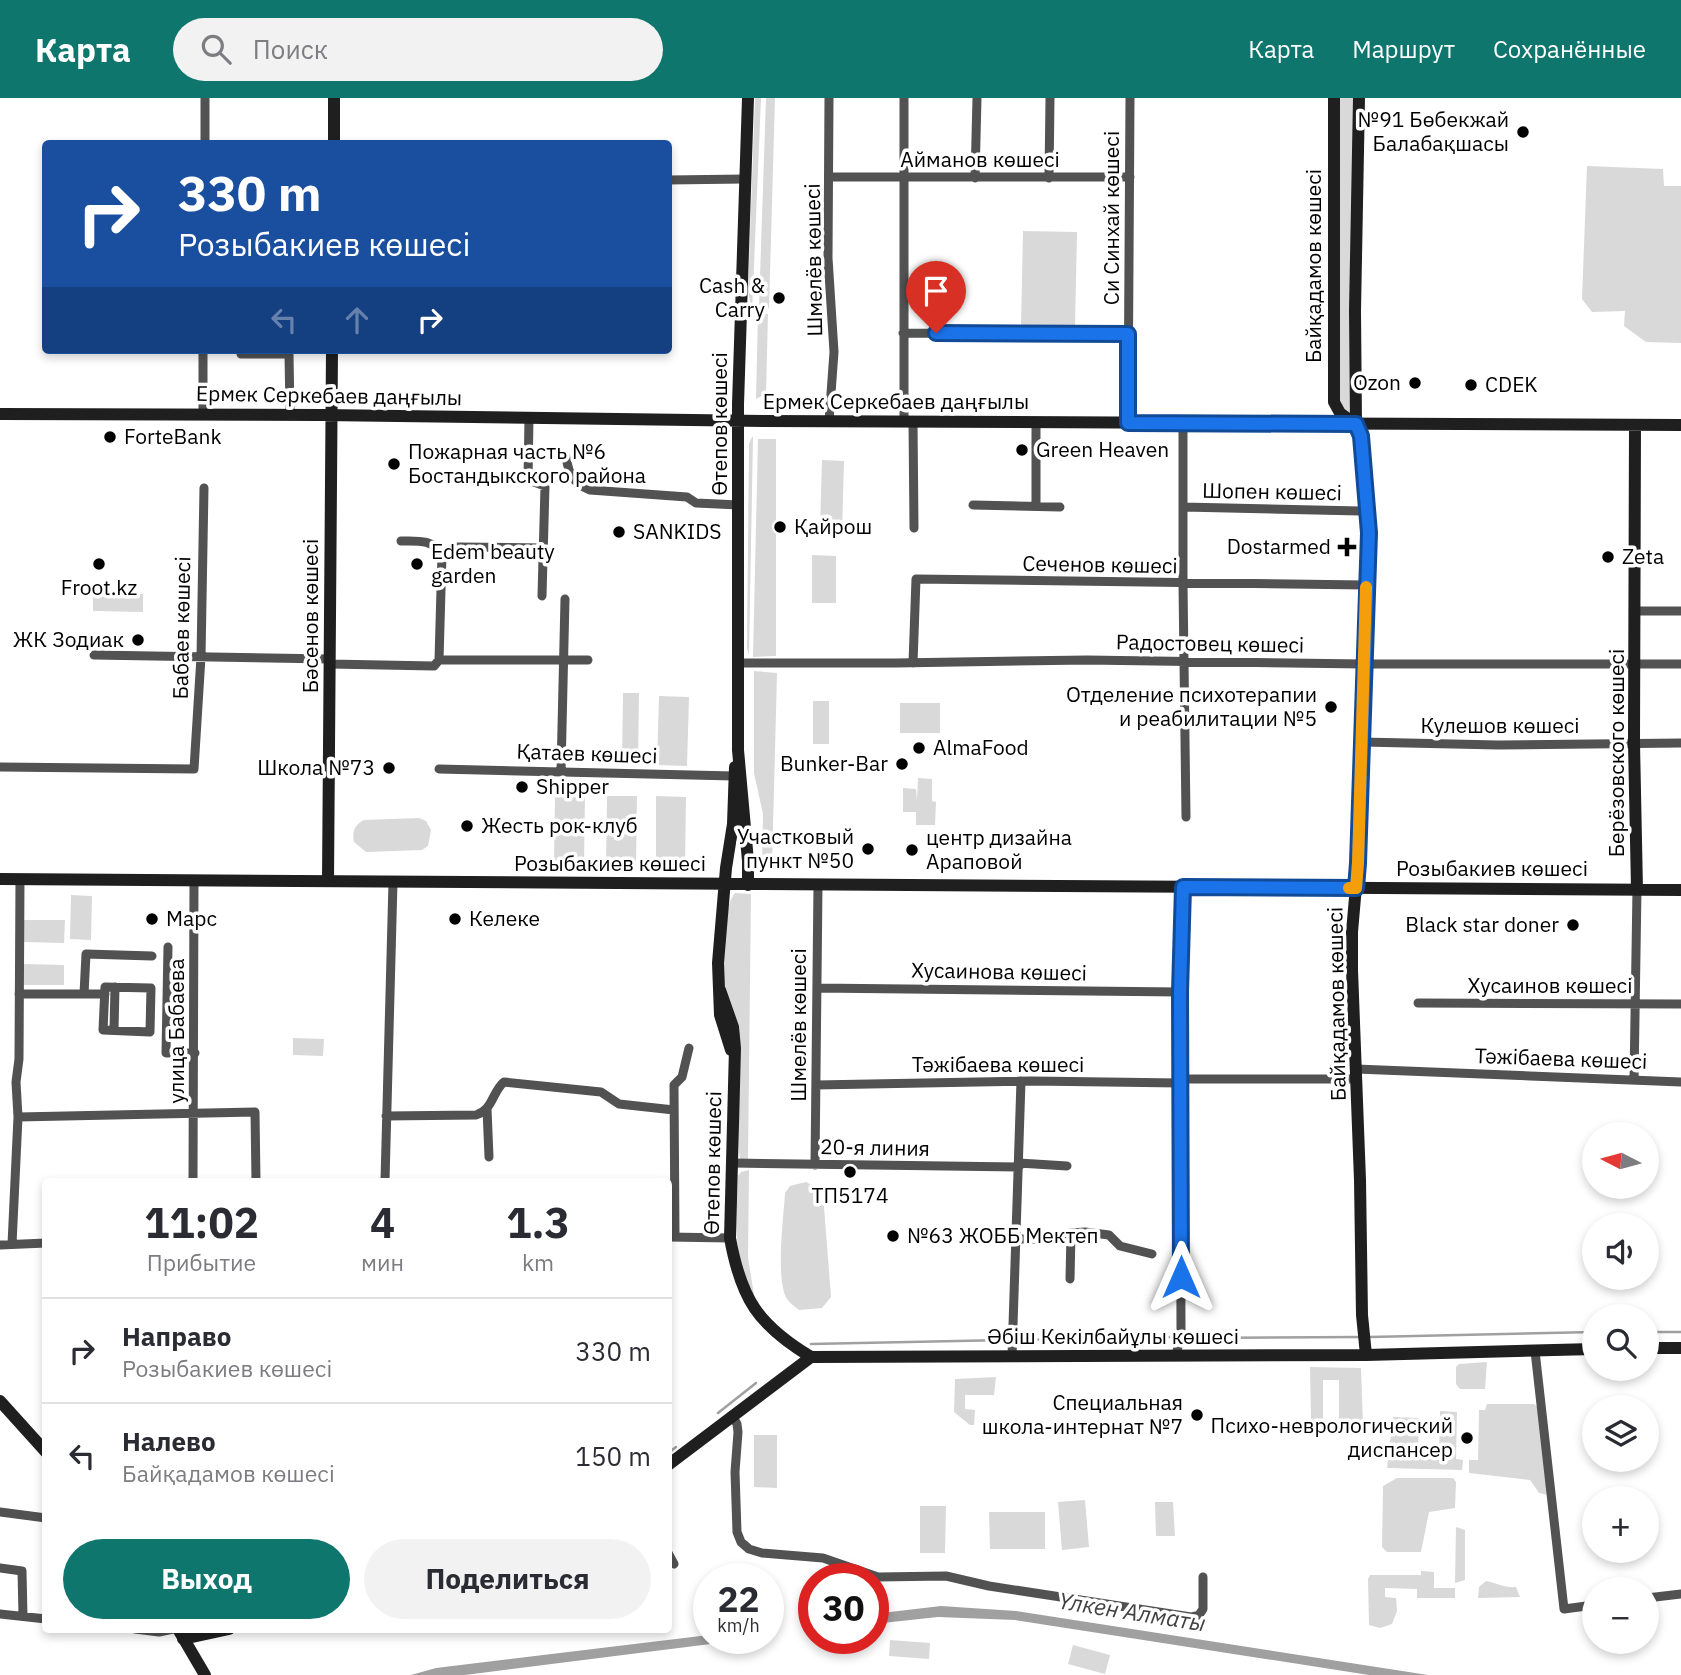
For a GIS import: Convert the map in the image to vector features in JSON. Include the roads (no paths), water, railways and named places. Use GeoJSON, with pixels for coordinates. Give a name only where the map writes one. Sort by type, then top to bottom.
{"type":"FeatureCollection","features":[{"type":"Feature","properties":{"kind":"street"},"geometry":{"type":"LineString","coordinates":[[205,98],[205,140]]}},
{"type":"Feature","properties":{"kind":"street"},"geometry":{"type":"LineString","coordinates":[[334,98],[334,140]]}},
{"type":"Feature","properties":{"kind":"street","name":"Өтепов көшесі"},"geometry":{"type":"LineString","coordinates":[[748,98],[738,421],[738,750],[748,885]]}},
{"type":"Feature","properties":{"kind":"street","name":"Шмелёв көшесі"},"geometry":{"type":"LineString","coordinates":[[829,98],[828,258],[834,352],[829,421]]}},
{"type":"Feature","properties":{"kind":"street"},"geometry":{"type":"LineString","coordinates":[[904,98],[903,333],[914,528]]}},
{"type":"Feature","properties":{"kind":"street"},"geometry":{"type":"LineString","coordinates":[[975,177],[977,98]]}},
{"type":"Feature","properties":{"kind":"street"},"geometry":{"type":"LineString","coordinates":[[1049,178],[1050,98]]}},
{"type":"Feature","properties":{"kind":"street","name":"Си Синхай көшесі"},"geometry":{"type":"LineString","coordinates":[[1128,423],[1130,98]]}},
{"type":"Feature","properties":{"kind":"street","name":"Байқадамов көшесі"},"geometry":{"type":"LineString","coordinates":[[1334,98],[1334,402],[1340,414],[1356,424]]}},
{"type":"Feature","properties":{"kind":"street","name":"Байқадамов көшесі"},"geometry":{"type":"LineString","coordinates":[[1359,98],[1356,424],[1361,436],[1368,519],[1358,863],[1352,971],[1366,1355]]}},
{"type":"Feature","properties":{"kind":"street","name":"Айманов көшесі"},"geometry":{"type":"LineString","coordinates":[[829,177],[1130,177]]}},
{"type":"Feature","properties":{"kind":"street"},"geometry":{"type":"LineString","coordinates":[[672,180],[745,179]]}},
{"type":"Feature","properties":{"kind":"street"},"geometry":{"type":"LineString","coordinates":[[1333,325],[1355,324]]}},
{"type":"Feature","properties":{"kind":"street"},"geometry":{"type":"LineString","coordinates":[[903,333],[1128,334]]}},
{"type":"Feature","properties":{"kind":"street"},"geometry":{"type":"LineString","coordinates":[[203,354],[203,414]]}},
{"type":"Feature","properties":{"kind":"street"},"geometry":{"type":"LineString","coordinates":[[242,354],[289,354],[289,414]]}},
{"type":"Feature","properties":{"kind":"street","name":"Бәсенов көшесі"},"geometry":{"type":"LineString","coordinates":[[328,881],[332,354]]}},
{"type":"Feature","properties":{"kind":"street","name":"Ермек Серкебаев даңғылы"},"geometry":{"type":"LineString","coordinates":[[0,414],[289,414],[738,421],[1681,425]]}},
{"type":"Feature","properties":{"kind":"street"},"geometry":{"type":"LineString","coordinates":[[529,417],[528,480],[545,486],[542,596]]}},
{"type":"Feature","properties":{"kind":"street"},"geometry":{"type":"LineString","coordinates":[[1036,422],[1036,506]]}},
{"type":"Feature","properties":{"kind":"street"},"geometry":{"type":"LineString","coordinates":[[1183,423],[1186,817]]}},
{"type":"Feature","properties":{"kind":"street","name":"Берёзовского көшесі"},"geometry":{"type":"LineString","coordinates":[[1634,1080],[1637,889],[1634,743],[1635,425]]}},
{"type":"Feature","properties":{"kind":"street"},"geometry":{"type":"LineString","coordinates":[[529,455],[566,457],[575,484],[590,490],[687,497],[696,503],[739,505]]}},
{"type":"Feature","properties":{"kind":"street","name":"Бабаев көшесі"},"geometry":{"type":"LineString","coordinates":[[0,767],[194,769],[201,657],[204,488]]}},
{"type":"Feature","properties":{"kind":"street"},"geometry":{"type":"LineString","coordinates":[[972,505],[1060,507]]}},
{"type":"Feature","properties":{"kind":"street","name":"Шопен көшесі"},"geometry":{"type":"LineString","coordinates":[[1183,507],[1360,511]]}},
{"type":"Feature","properties":{"kind":"street"},"geometry":{"type":"LineString","coordinates":[[94,656],[201,657],[435,666],[439,660],[442,554],[438,547],[423,541],[401,541]]}},
{"type":"Feature","properties":{"kind":"street"},"geometry":{"type":"LineString","coordinates":[[458,547],[543,548]]}},
{"type":"Feature","properties":{"kind":"street","name":"Сеченов көшесі"},"geometry":{"type":"LineString","coordinates":[[913,663],[916,579],[1366,585]]}},
{"type":"Feature","properties":{"kind":"street"},"geometry":{"type":"LineString","coordinates":[[561,771],[565,599]]}},
{"type":"Feature","properties":{"kind":"street"},"geometry":{"type":"LineString","coordinates":[[1635,611],[1681,611]]}},
{"type":"Feature","properties":{"kind":"street"},"geometry":{"type":"LineString","coordinates":[[439,660],[588,660]]}},
{"type":"Feature","properties":{"kind":"street","name":"Радостовец көшесі"},"geometry":{"type":"LineString","coordinates":[[739,663],[877,665],[1087,660],[1364,664],[1681,664]]}},
{"type":"Feature","properties":{"kind":"street","name":"Кулешов көшесі"},"geometry":{"type":"LineString","coordinates":[[1362,742],[1498,745],[1681,743]]}},
{"type":"Feature","properties":{"kind":"street","name":"Өтепов көшесі"},"geometry":{"type":"LineString","coordinates":[[738,750],[734,776],[733,833],[725,884],[718,963],[719,1015],[734,1064],[730,1238],[741,1281],[760,1318],[776,1334],[811,1357]]}},
{"type":"Feature","properties":{"kind":"street","name":"Қатаев көшесі"},"geometry":{"type":"LineString","coordinates":[[439,769],[734,776]]}},
{"type":"Feature","properties":{"kind":"street","name":"Розыбакиев көшесі"},"geometry":{"type":"LineString","coordinates":[[0,879],[1681,890]]}},
{"type":"Feature","properties":{"kind":"street"},"geometry":{"type":"LineString","coordinates":[[12,1244],[18,1117],[16,1082],[19,1059],[20,879]]}},
{"type":"Feature","properties":{"kind":"street","name":"улица Бабаева"},"geometry":{"type":"LineString","coordinates":[[193,1178],[194,880]]}},
{"type":"Feature","properties":{"kind":"street"},"geometry":{"type":"LineString","coordinates":[[385,1178],[393,882]]}},
{"type":"Feature","properties":{"kind":"street","name":"Шмелёв көшесі"},"geometry":{"type":"LineString","coordinates":[[815,1165],[818,885]]}},
{"type":"Feature","properties":{"kind":"street"},"geometry":{"type":"LineString","coordinates":[[1176,1356],[1181,1332],[1180,992],[1183,887]]}},
{"type":"Feature","properties":{"kind":"street"},"geometry":{"type":"LineString","coordinates":[[168,947],[166,1052],[195,1053]]}},
{"type":"Feature","properties":{"kind":"street"},"geometry":{"type":"LineString","coordinates":[[84,994],[86,954],[152,956]]}},
{"type":"Feature","properties":{"kind":"street"},"geometry":{"type":"LineString","coordinates":[[105,987],[150,988],[150,1031],[103,1030],[105,994],[105,987]]}},
{"type":"Feature","properties":{"kind":"street"},"geometry":{"type":"LineString","coordinates":[[114,1030],[115,987]]}},
{"type":"Feature","properties":{"kind":"street","name":"Хусаинова көшесі"},"geometry":{"type":"LineString","coordinates":[[817,988],[1180,992]]}},
{"type":"Feature","properties":{"kind":"street"},"geometry":{"type":"LineString","coordinates":[[19,994],[105,994]]}},
{"type":"Feature","properties":{"kind":"street","name":"Хусаинов көшесі"},"geometry":{"type":"LineString","coordinates":[[1418,1003],[1681,1004]]}},
{"type":"Feature","properties":{"kind":"street"},"geometry":{"type":"LineString","coordinates":[[689,1048],[682,1077],[674,1085],[672,1237],[730,1238]]}},
{"type":"Feature","properties":{"kind":"street","name":"Тәжібаева көшесі"},"geometry":{"type":"LineString","coordinates":[[816,1085],[1180,1081],[1356,1074],[1681,1082]]}},
{"type":"Feature","properties":{"kind":"street"},"geometry":{"type":"LineString","coordinates":[[1013,1356],[1021,1081]]}},
{"type":"Feature","properties":{"kind":"street"},"geometry":{"type":"LineString","coordinates":[[489,1157],[487,1109],[497,1089],[504,1082],[601,1092],[619,1104],[674,1110]]}},
{"type":"Feature","properties":{"kind":"street"},"geometry":{"type":"LineString","coordinates":[[386,1116],[476,1115],[487,1109]]}},
{"type":"Feature","properties":{"kind":"street"},"geometry":{"type":"LineString","coordinates":[[18,1117],[255,1112],[256,1178]]}},
{"type":"Feature","properties":{"kind":"street","name":"20-я линия"},"geometry":{"type":"LineString","coordinates":[[732,1163],[1067,1166]]}},
{"type":"Feature","properties":{"kind":"street"},"geometry":{"type":"LineString","coordinates":[[1016,1239],[1058,1239],[1084,1231],[1109,1235],[1120,1246],[1152,1254]]}},
{"type":"Feature","properties":{"kind":"street"},"geometry":{"type":"LineString","coordinates":[[1070,1279],[1071,1233]]}},
{"type":"Feature","properties":{"kind":"street"},"geometry":{"type":"LineString","coordinates":[[0,1245],[42,1243]]}},
{"type":"Feature","properties":{"kind":"street"},"geometry":{"type":"LineString","coordinates":[[1659,1348],[1681,1348]]}},
{"type":"Feature","properties":{"kind":"street","name":"Әбіш Кекілбайұлы көшесі"},"geometry":{"type":"LineString","coordinates":[[811,1357],[1366,1355],[1582,1349]]}},
{"type":"Feature","properties":{"kind":"street"},"geometry":{"type":"LineString","coordinates":[[1535,1351],[1564,1609],[1582,1607]]}},
{"type":"Feature","properties":{"kind":"street"},"geometry":{"type":"LineString","coordinates":[[672,1462],[811,1357]]}},
{"type":"Feature","properties":{"kind":"street"},"geometry":{"type":"LineString","coordinates":[[0,1401],[42,1448]]}},
{"type":"Feature","properties":{"kind":"street"},"geometry":{"type":"LineString","coordinates":[[732,1415],[738,1432],[735,1472],[737,1532],[741,1542],[749,1549],[762,1553],[823,1558],[878,1577],[946,1576],[989,1586],[1191,1617],[1199,1615],[1203,1609],[1203,1577]]}},
{"type":"Feature","properties":{"kind":"street"},"geometry":{"type":"LineString","coordinates":[[0,1512],[42,1517]]}},
{"type":"Feature","properties":{"kind":"street"},"geometry":{"type":"LineString","coordinates":[[672,1560],[674,1564]]}},
{"type":"Feature","properties":{"kind":"street"},"geometry":{"type":"LineString","coordinates":[[0,1568],[22,1571],[23,1616]]}},
{"type":"Feature","properties":{"kind":"street"},"geometry":{"type":"LineString","coordinates":[[1659,1597],[1681,1594]]}},
{"type":"Feature","properties":{"kind":"street"},"geometry":{"type":"LineString","coordinates":[[0,1614],[42,1618]]}},
{"type":"Feature","properties":{"kind":"street"},"geometry":{"type":"LineString","coordinates":[[179,1633],[205,1675]]}},
{"type":"Feature","properties":{"kind":"waterway"},"geometry":{"type":"LineString","coordinates":[[1370,1337],[1582,1332]]}},
{"type":"Feature","properties":{"kind":"waterway"},"geometry":{"type":"LineString","coordinates":[[1659,1332],[1681,1332]]}},
{"type":"Feature","properties":{"kind":"waterway"},"geometry":{"type":"LineString","coordinates":[[1019,1340],[1174,1337]]}},
{"type":"Feature","properties":{"kind":"waterway"},"geometry":{"type":"LineString","coordinates":[[1187,1338],[1360,1337]]}},
{"type":"Feature","properties":{"kind":"waterway"},"geometry":{"type":"LineString","coordinates":[[811,1344],[1006,1340]]}},
{"type":"Feature","properties":{"kind":"waterway"},"geometry":{"type":"LineString","coordinates":[[718,1413],[756,1383]]}},
{"type":"Feature","properties":{"kind":"waterway"},"geometry":{"type":"LineString","coordinates":[[672,1450],[676,1447]]}},
{"type":"Feature","properties":{"kind":"place","name":"№91 Бөбекжай Балабақшасы"},"geometry":{"type":"Point","coordinates":[1523,132]}},
{"type":"Feature","properties":{"kind":"place","name":"Cash & Carry"},"geometry":{"type":"Point","coordinates":[779,298]}},
{"type":"Feature","properties":{"kind":"place","name":"Ozon"},"geometry":{"type":"Point","coordinates":[1415,383]}},
{"type":"Feature","properties":{"kind":"place","name":"CDEK"},"geometry":{"type":"Point","coordinates":[1471,385]}},
{"type":"Feature","properties":{"kind":"place","name":"ForteBank"},"geometry":{"type":"Point","coordinates":[110,437]}},
{"type":"Feature","properties":{"kind":"place","name":"Green Heaven"},"geometry":{"type":"Point","coordinates":[1022,450]}},
{"type":"Feature","properties":{"kind":"place","name":"Пожарная часть №6 Бостандыкского района"},"geometry":{"type":"Point","coordinates":[394,464]}},
{"type":"Feature","properties":{"kind":"place","name":"Қайрош"},"geometry":{"type":"Point","coordinates":[780,527]}},
{"type":"Feature","properties":{"kind":"place","name":"SANKIDS"},"geometry":{"type":"Point","coordinates":[619,532]}},
{"type":"Feature","properties":{"kind":"place","name":"Dostarmed"},"geometry":{"type":"Point","coordinates":[1347,547]}},
{"type":"Feature","properties":{"kind":"place","name":"Zeta"},"geometry":{"type":"Point","coordinates":[1608,557]}},
{"type":"Feature","properties":{"kind":"place","name":"Froot.kz"},"geometry":{"type":"Point","coordinates":[99,564]}},
{"type":"Feature","properties":{"kind":"place","name":"Edem beauty garden"},"geometry":{"type":"Point","coordinates":[417,564]}},
{"type":"Feature","properties":{"kind":"place","name":"ЖК Зодиак"},"geometry":{"type":"Point","coordinates":[138,640]}},
{"type":"Feature","properties":{"kind":"place","name":"Отделение психотерапии и реабилитации №5"},"geometry":{"type":"Point","coordinates":[1331,707]}},
{"type":"Feature","properties":{"kind":"place","name":"AlmaFood"},"geometry":{"type":"Point","coordinates":[919,748]}},
{"type":"Feature","properties":{"kind":"place","name":"Bunker-Bar"},"geometry":{"type":"Point","coordinates":[902,764]}},
{"type":"Feature","properties":{"kind":"place","name":"Школа №73"},"geometry":{"type":"Point","coordinates":[389,768]}},
{"type":"Feature","properties":{"kind":"place","name":"Shipper"},"geometry":{"type":"Point","coordinates":[522,787]}},
{"type":"Feature","properties":{"kind":"place","name":"Жесть рок-клуб"},"geometry":{"type":"Point","coordinates":[467,826]}},
{"type":"Feature","properties":{"kind":"place","name":"Участковый пункт №50"},"geometry":{"type":"Point","coordinates":[868,849]}},
{"type":"Feature","properties":{"kind":"place","name":"центр дизайна Араповой"},"geometry":{"type":"Point","coordinates":[912,850]}},
{"type":"Feature","properties":{"kind":"place","name":"Марс"},"geometry":{"type":"Point","coordinates":[152,919]}},
{"type":"Feature","properties":{"kind":"place","name":"Келеке"},"geometry":{"type":"Point","coordinates":[455,919]}},
{"type":"Feature","properties":{"kind":"place","name":"Black star doner"},"geometry":{"type":"Point","coordinates":[1573,925]}},
{"type":"Feature","properties":{"kind":"place","name":"ТП5174"},"geometry":{"type":"Point","coordinates":[850,1172]}},
{"type":"Feature","properties":{"kind":"place","name":"№63 ЖОББ Мектеп"},"geometry":{"type":"Point","coordinates":[893,1236]}},
{"type":"Feature","properties":{"kind":"place","name":"Специальная школа-интернат №7"},"geometry":{"type":"Point","coordinates":[1197,1415]}},
{"type":"Feature","properties":{"kind":"place","name":"Психо-неврологический диспансер"},"geometry":{"type":"Point","coordinates":[1467,1438]}},
{"type":"Feature","properties":{"kind":"water label","name":"Үлкен Алматы"},"geometry":{"type":"Point","coordinates":[1132,1612]}}]}
